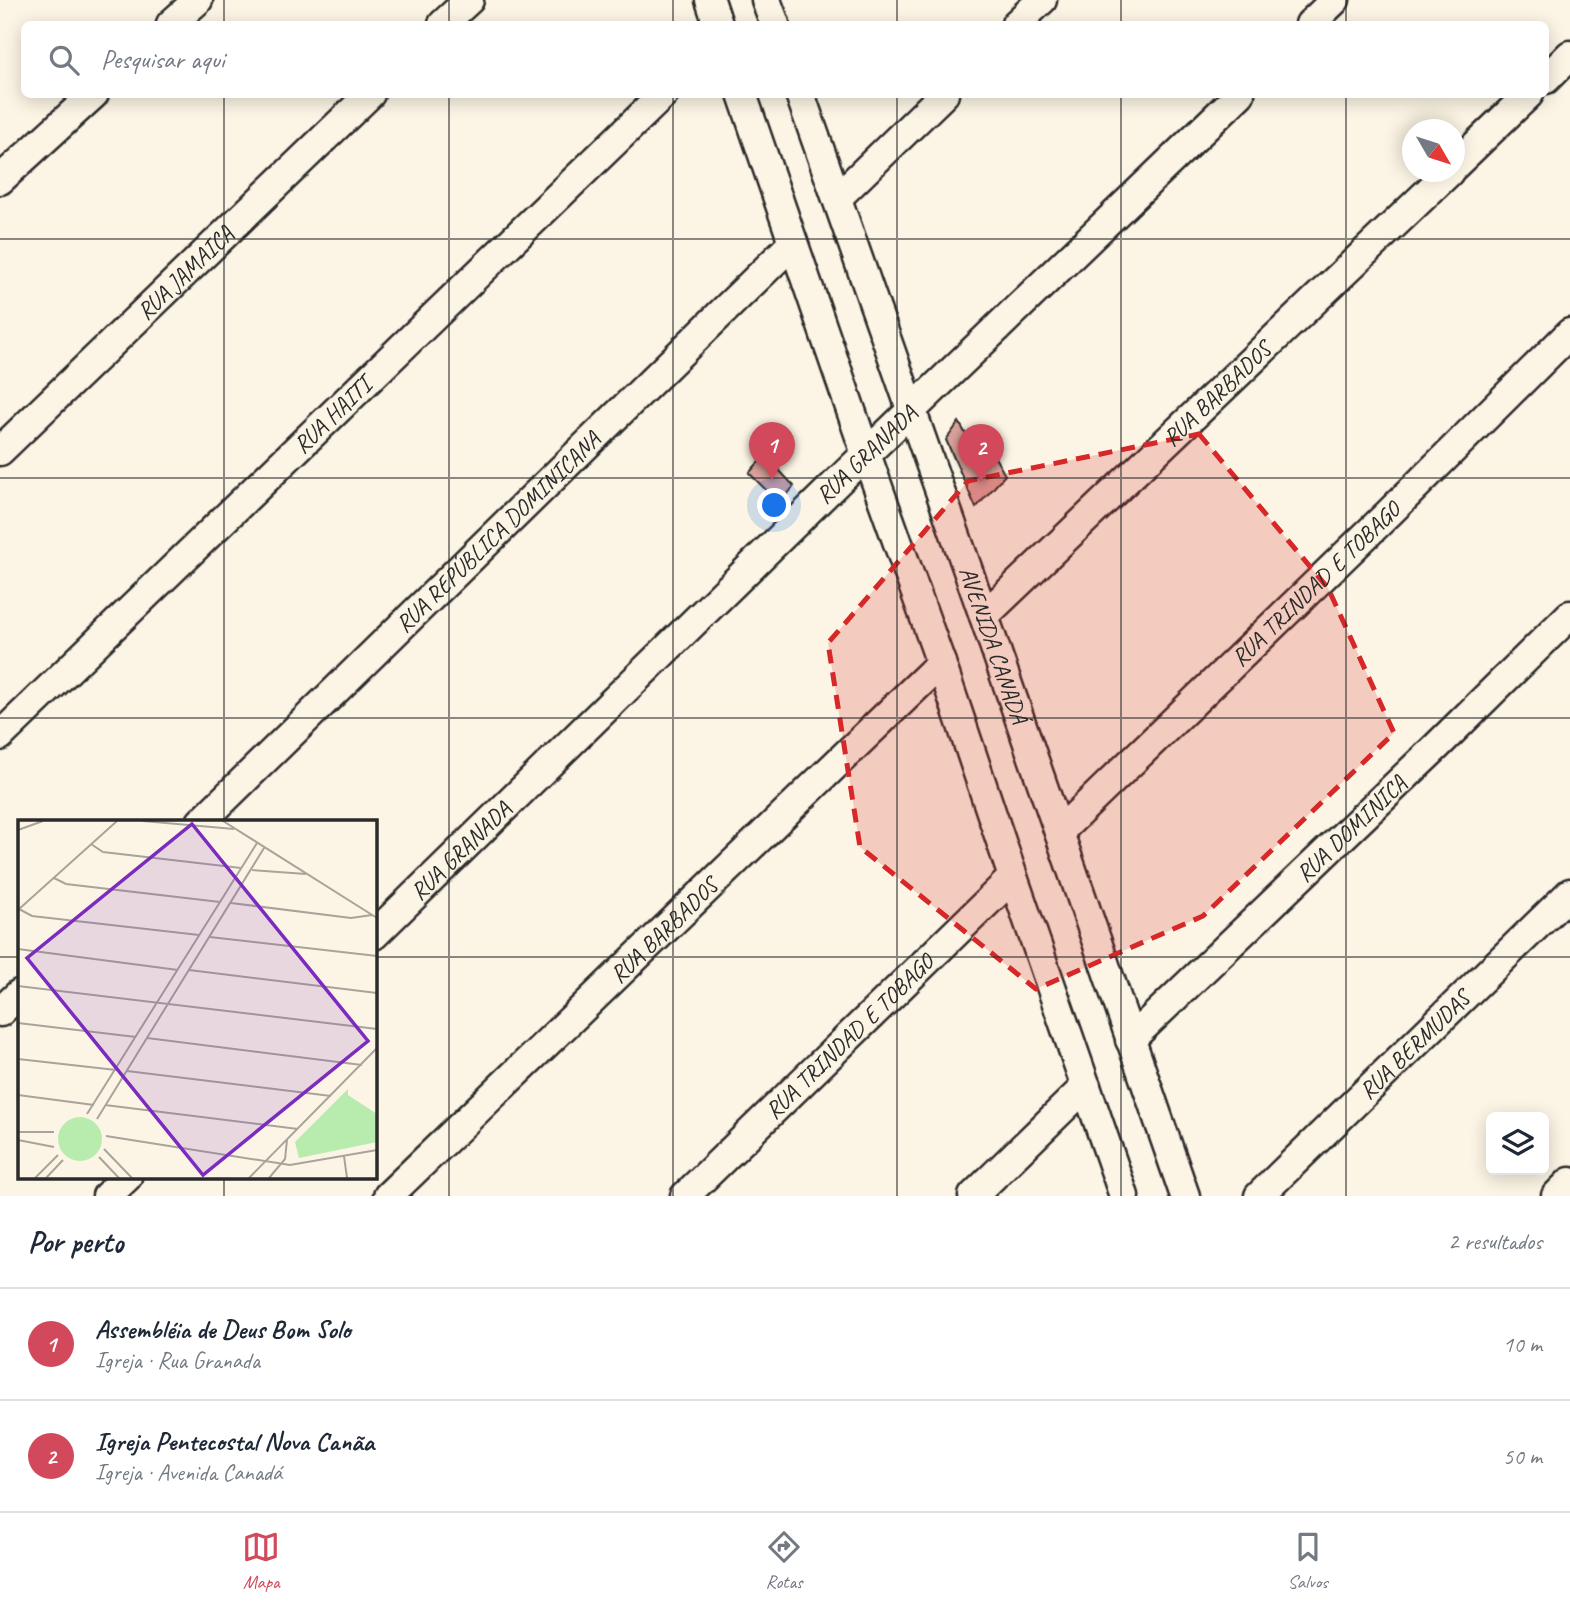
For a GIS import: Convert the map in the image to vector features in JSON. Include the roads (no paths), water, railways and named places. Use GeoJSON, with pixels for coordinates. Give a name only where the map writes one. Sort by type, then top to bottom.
{"type":"FeatureCollection","features":[{"type":"Feature","properties":{"kind":"street"},"geometry":{"type":"LineString","coordinates":[[174,21],[198,0]]}},
{"type":"Feature","properties":{"kind":"street"},"geometry":{"type":"LineString","coordinates":[[446,21],[469,0]]}},
{"type":"Feature","properties":{"kind":"street"},"geometry":{"type":"LineString","coordinates":[[710,0],[717,21]]}},
{"type":"Feature","properties":{"kind":"street"},"geometry":{"type":"LineString","coordinates":[[766,0],[774,21]]}},
{"type":"Feature","properties":{"kind":"street"},"geometry":{"type":"LineString","coordinates":[[1019,21],[1042,0]]}},
{"type":"Feature","properties":{"kind":"street"},"geometry":{"type":"LineString","coordinates":[[1313,21],[1335,0]]}},
{"type":"Feature","properties":{"kind":"street"},"geometry":{"type":"LineString","coordinates":[[1549,75],[1570,55]]}},
{"type":"Feature","properties":{"kind":"street"},"geometry":{"type":"LineString","coordinates":[[0,180],[90,98]]}},
{"type":"Feature","properties":{"kind":"street","name":"RUA JAMAICA"},"geometry":{"type":"LineString","coordinates":[[0,451],[366,98]]}},
{"type":"Feature","properties":{"kind":"street","name":"RUA HAITI"},"geometry":{"type":"LineString","coordinates":[[0,736],[659,98]]}},
{"type":"Feature","properties":{"kind":"street"},"geometry":{"type":"LineString","coordinates":[[743,98],[1124,1196]]}},
{"type":"Feature","properties":{"kind":"street","name":"AVENIDA CANADÁ"},"geometry":{"type":"LineString","coordinates":[[801,98],[985,616],[1185,1196]]}},
{"type":"Feature","properties":{"kind":"street"},"geometry":{"type":"LineString","coordinates":[[837,198],[940,98]]}},
{"type":"Feature","properties":{"kind":"street","name":"RUA GRANADA"},"geometry":{"type":"LineString","coordinates":[[376,933],[866,454],[1236,98]]}},
{"type":"Feature","properties":{"kind":"street"},"geometry":{"type":"LineString","coordinates":[[1465,155],[1525,98]]}},
{"type":"Feature","properties":{"kind":"street","name":"RUA BARBADOS"},"geometry":{"type":"LineString","coordinates":[[985,616],[1439,182]]}},
{"type":"Feature","properties":{"kind":"street","name":"RUA REPÚBLICA DOMINICANA"},"geometry":{"type":"LineString","coordinates":[[202,820],[793,243]]}},
{"type":"Feature","properties":{"kind":"street","name":"RUA TRINDAD E TOBAGO"},"geometry":{"type":"LineString","coordinates":[[1059,832],[1379,523],[1570,332]]}},
{"type":"Feature","properties":{"kind":"street","name":"RUA DOMINICA"},"geometry":{"type":"LineString","coordinates":[[1130,1041],[1570,615]]}},
{"type":"Feature","properties":{"kind":"street","name":"RUA BARBADOS"},"geometry":{"type":"LineString","coordinates":[[388,1196],[941,663]]}},
{"type":"Feature","properties":{"kind":"street","name":"RUA TRINDAD E TOBAGO"},"geometry":{"type":"LineString","coordinates":[[685,1196],[1013,877]]}},
{"type":"Feature","properties":{"kind":"street","name":"RUA BERMUDAS"},"geometry":{"type":"LineString","coordinates":[[1258,1196],[1570,893]]}},
{"type":"Feature","properties":{"kind":"street"},"geometry":{"type":"LineString","coordinates":[[0,1012],[18,995]]}},
{"type":"Feature","properties":{"kind":"street"},"geometry":{"type":"LineString","coordinates":[[972,1196],[1086,1086]]}},
{"type":"Feature","properties":{"kind":"street"},"geometry":{"type":"LineString","coordinates":[[107,1196],[126,1178]]}},
{"type":"Feature","properties":{"kind":"street"},"geometry":{"type":"LineString","coordinates":[[1556,1196],[1570,1182]]}},
{"type":"Feature","properties":{"kind":"place","name":"Assembléia de Deus Bom Solo"},"geometry":{"type":"Point","coordinates":[772,480]}},
{"type":"Feature","properties":{"kind":"place","name":"Igreja Pentecostal Nova Canãa"},"geometry":{"type":"Point","coordinates":[981,482]}}]}
